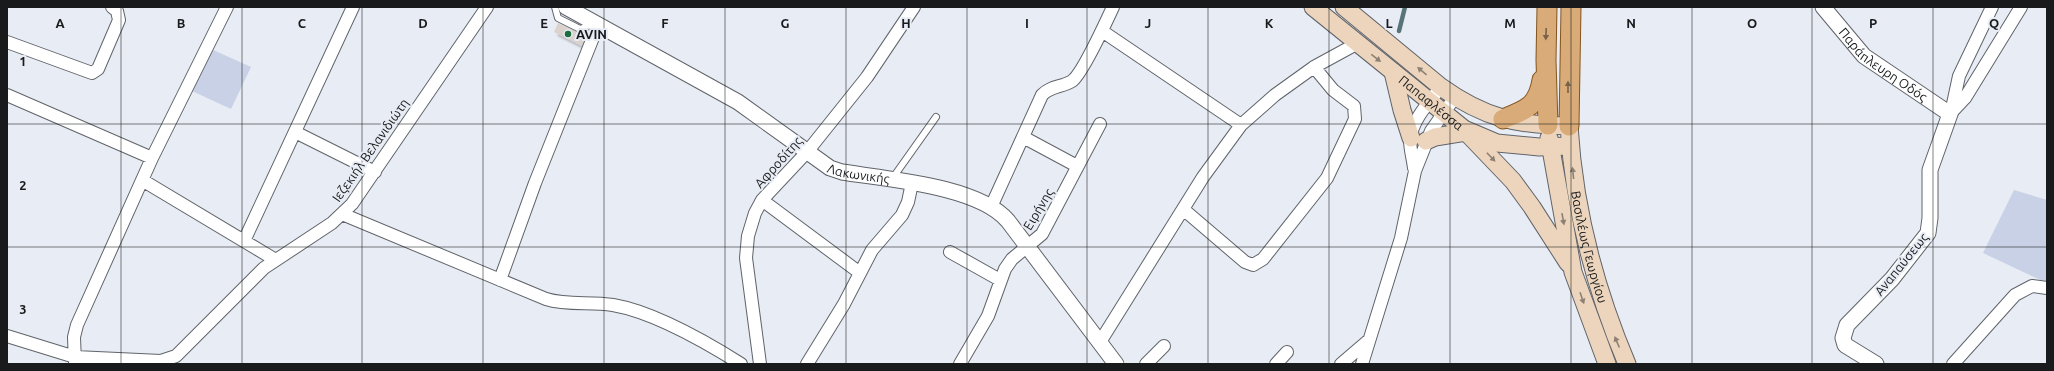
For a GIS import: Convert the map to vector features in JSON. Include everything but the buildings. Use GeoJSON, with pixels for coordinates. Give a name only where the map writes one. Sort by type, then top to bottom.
{"type":"FeatureCollection","features":[{"type":"Feature","properties":{"kind":"main road","name":"Παπαφλέσσα"},"geometry":{"type":"LineString","coordinates":[[1313,7],[1465,130],[1497,142],[1550,148],[1570,146]]}},
{"type":"Feature","properties":{"kind":"main road","name":"Παπαφλέσσα"},"geometry":{"type":"LineString","coordinates":[[1344,7],[1441,87],[1455,97],[1484,113],[1503,120],[1569,126]]}},
{"type":"Feature","properties":{"kind":"main road"},"geometry":{"type":"LineString","coordinates":[[1547,7],[1546,60],[1550,148],[1573,272]]}},
{"type":"Feature","properties":{"kind":"main road"},"geometry":{"type":"LineString","coordinates":[[1569,126],[1571,7]]}},
{"type":"Feature","properties":{"kind":"main road"},"geometry":{"type":"LineString","coordinates":[[1503,120],[1520,112],[1536,101],[1541,88],[1546,60]]}},
{"type":"Feature","properties":{"kind":"main road"},"geometry":{"type":"LineString","coordinates":[[1394,72],[1402,110],[1418,139],[1435,137],[1465,130],[1513,181],[1532,207],[1573,272]]}},
{"type":"Feature","properties":{"kind":"main road","name":"Βασιλέως Γεωργίου"},"geometry":{"type":"LineString","coordinates":[[1569,126],[1576,198],[1591,267],[1608,320],[1627,364]]}},
{"type":"Feature","properties":{"kind":"main road","name":"Βασιλέως Γεωργίου"},"geometry":{"type":"LineString","coordinates":[[1573,272],[1607,364]]}},
{"type":"Feature","properties":{"kind":"street"},"geometry":{"type":"LineString","coordinates":[[7,42],[92,73],[98,69],[119,20],[117,11],[112,7]]}},
{"type":"Feature","properties":{"kind":"street"},"geometry":{"type":"LineString","coordinates":[[7,336],[75,360],[74,337],[77,325],[152,158],[227,7]]}},
{"type":"Feature","properties":{"kind":"street"},"geometry":{"type":"LineString","coordinates":[[244,241],[353,7]]}},
{"type":"Feature","properties":{"kind":"street","name":"Ιεζεκιήλ Βελανιδιώτη"},"geometry":{"type":"LineString","coordinates":[[75,360],[161,361],[169,359],[178,354],[264,268],[274,260],[322,230],[342,214],[358,197],[376,172],[397,137],[487,7]]}},
{"type":"Feature","properties":{"kind":"street","name":"Λακωνικής"},"geometry":{"type":"LineString","coordinates":[[566,7],[738,102],[807,152],[836,170],[912,183],[966,196],[991,207],[1006,218],[1116,364]]}},
{"type":"Feature","properties":{"kind":"street","name":"Αφροδίτης"},"geometry":{"type":"LineString","coordinates":[[760,364],[746,258],[749,230],[755,213],[762,200],[807,152],[873,69],[914,7]]}},
{"type":"Feature","properties":{"kind":"street"},"geometry":{"type":"LineString","coordinates":[[991,207],[1042,95],[1048,90],[1074,79],[1102,31],[1113,7]]}},
{"type":"Feature","properties":{"kind":"street","name":"Παράπλευρη Οδός"},"geometry":{"type":"LineString","coordinates":[[1823,7],[1864,56],[1950,114]]}},
{"type":"Feature","properties":{"kind":"street"},"geometry":{"type":"LineString","coordinates":[[1950,114],[1960,76],[1992,7]]}},
{"type":"Feature","properties":{"kind":"street"},"geometry":{"type":"LineString","coordinates":[[1950,114],[1965,98],[2021,7]]}},
{"type":"Feature","properties":{"kind":"street"},"geometry":{"type":"LineString","coordinates":[[500,280],[535,183],[597,24]]}},
{"type":"Feature","properties":{"kind":"street"},"geometry":{"type":"LineString","coordinates":[[1102,31],[1240,126]]}},
{"type":"Feature","properties":{"kind":"street"},"geometry":{"type":"LineString","coordinates":[[1100,342],[1218,154],[1240,126],[1269,100],[1314,67],[1358,43]]}},
{"type":"Feature","properties":{"kind":"street"},"geometry":{"type":"LineString","coordinates":[[1183,209],[1245,262],[1253,264],[1263,259],[1327,178],[1355,119],[1354,106],[1333,90],[1314,67]]}},
{"type":"Feature","properties":{"kind":"street"},"geometry":{"type":"LineString","coordinates":[[1362,364],[1401,238],[1415,171],[1418,119],[1441,87]]}},
{"type":"Feature","properties":{"kind":"street"},"geometry":{"type":"LineString","coordinates":[[7,95],[152,158]]}},
{"type":"Feature","properties":{"kind":"street"},"geometry":{"type":"LineString","coordinates":[[1418,139],[1455,97]]}},
{"type":"Feature","properties":{"kind":"street","name":"Αναπαύσεως"},"geometry":{"type":"LineString","coordinates":[[1876,364],[1846,345],[1843,341],[1844,333],[1854,316],[1892,279],[1928,233],[1930,218],[1930,170],[1950,114]]}},
{"type":"Feature","properties":{"kind":"street","name":"Ειρήνης"},"geometry":{"type":"LineString","coordinates":[[960,364],[988,316],[1000,280],[1010,261],[1036,240],[1044,231],[1100,124]]}},
{"type":"Feature","properties":{"kind":"street"},"geometry":{"type":"LineString","coordinates":[[295,132],[376,172]]}},
{"type":"Feature","properties":{"kind":"street"},"geometry":{"type":"LineString","coordinates":[[1023,137],[1077,166]]}},
{"type":"Feature","properties":{"kind":"street"},"geometry":{"type":"LineString","coordinates":[[142,180],[274,260]]}},
{"type":"Feature","properties":{"kind":"street"},"geometry":{"type":"LineString","coordinates":[[807,364],[872,250],[902,214],[908,202],[912,183]]}},
{"type":"Feature","properties":{"kind":"street"},"geometry":{"type":"LineString","coordinates":[[762,200],[860,273]]}},
{"type":"Feature","properties":{"kind":"street"},"geometry":{"type":"LineString","coordinates":[[342,214],[550,300],[612,304],[632,310],[707,344],[740,364]]}},
{"type":"Feature","properties":{"kind":"street"},"geometry":{"type":"LineString","coordinates":[[950,252],[1000,280]]}},
{"type":"Feature","properties":{"kind":"street"},"geometry":{"type":"LineString","coordinates":[[1953,364],[2016,295],[2032,286],[2047,288]]}},
{"type":"Feature","properties":{"kind":"street"},"geometry":{"type":"LineString","coordinates":[[1341,364],[1369,340]]}},
{"type":"Feature","properties":{"kind":"street"},"geometry":{"type":"LineString","coordinates":[[1146,364],[1164,346]]}},
{"type":"Feature","properties":{"kind":"street"},"geometry":{"type":"LineString","coordinates":[[1276,364],[1287,352]]}},
{"type":"Feature","properties":{"kind":"lane"},"geometry":{"type":"LineString","coordinates":[[555,7],[558,18],[580,29],[597,24]]}},
{"type":"Feature","properties":{"kind":"lane"},"geometry":{"type":"LineString","coordinates":[[891,179],[936,116]]}},
{"type":"Feature","properties":{"kind":"shaded area"},"geometry":{"type":"Polygon","coordinates":[[[211,49],[251,67],[231,109],[192,91],[211,49]]]}},
{"type":"Feature","properties":{"kind":"shaded area"},"geometry":{"type":"Polygon","coordinates":[[[2014,190],[2047,200],[2047,283],[1983,253],[2014,190]]]}},
{"type":"Feature","properties":{"kind":"waterway"},"geometry":{"type":"LineString","coordinates":[[1399,31],[1405,7]]}},
{"type":"Feature","properties":{"kind":"place","name":"AVIN"},"geometry":{"type":"Point","coordinates":[568,34]}}]}
